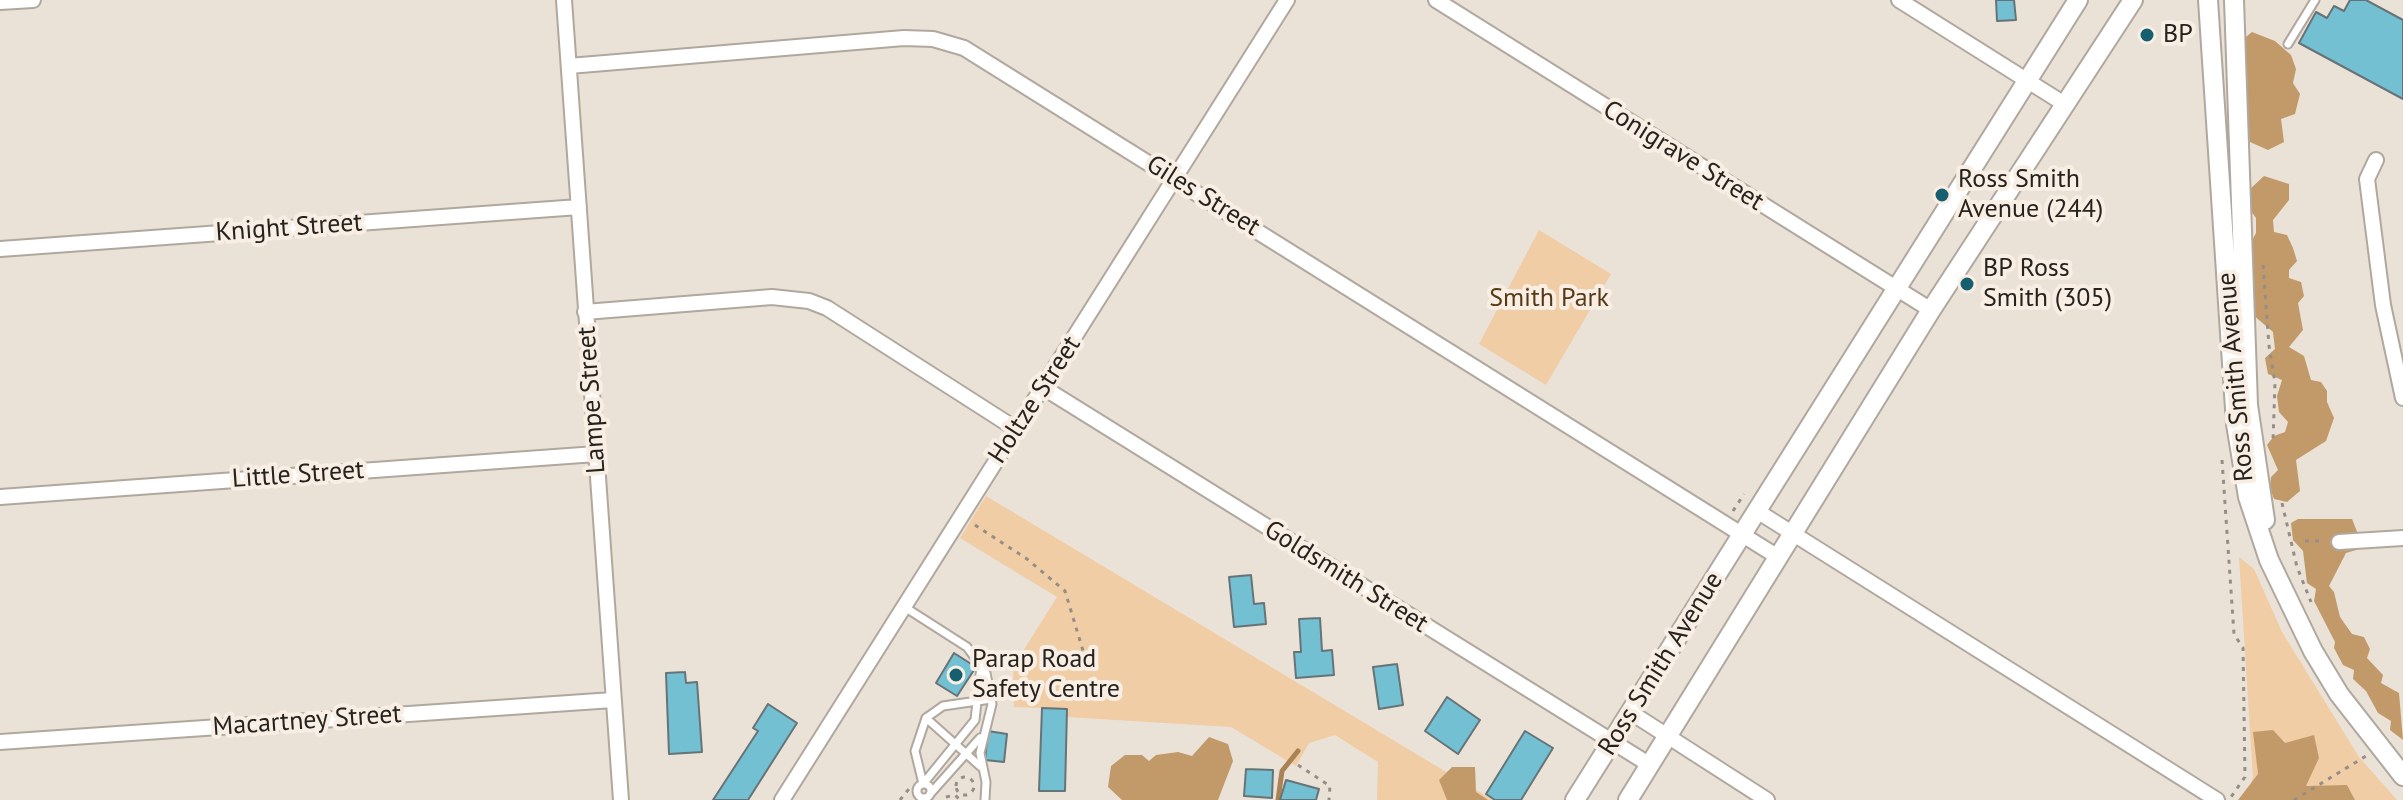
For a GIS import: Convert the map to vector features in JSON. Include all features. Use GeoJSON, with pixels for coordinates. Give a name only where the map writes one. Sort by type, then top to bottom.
{"type":"FeatureCollection","features":[{"type":"Feature","properties":{"kind":"street"},"geometry":{"type":"LineString","coordinates":[[0,2],[33,0]]}},
{"type":"Feature","properties":{"kind":"street","name":"Lampe Street"},"geometry":{"type":"LineString","coordinates":[[564,0],[621,800]]}},
{"type":"Feature","properties":{"kind":"street","name":"Holtze Street"},"geometry":{"type":"LineString","coordinates":[[782,800],[1287,0]]}},
{"type":"Feature","properties":{"kind":"street","name":"Conigrave Street"},"geometry":{"type":"LineString","coordinates":[[1436,0],[1931,310]]}},
{"type":"Feature","properties":{"kind":"street"},"geometry":{"type":"LineString","coordinates":[[1899,0],[2066,105]]}},
{"type":"Feature","properties":{"kind":"street","name":"Ross Smith Avenue"},"geometry":{"type":"LineString","coordinates":[[1575,800],[2078,0]]}},
{"type":"Feature","properties":{"kind":"street","name":"Ross Smith Avenue"},"geometry":{"type":"LineString","coordinates":[[1628,800],[1931,310],[2133,0]]}},
{"type":"Feature","properties":{"kind":"street","name":"Ross Smith Avenue"},"geometry":{"type":"LineString","coordinates":[[2208,0],[2239,454],[2256,524],[2293,610]]}},
{"type":"Feature","properties":{"kind":"street","name":"Ross Smith Avenue"},"geometry":{"type":"LineString","coordinates":[[2234,0],[2250,417],[2270,540],[2293,610]]}},
{"type":"Feature","properties":{"kind":"street","name":"Giles Street"},"geometry":{"type":"LineString","coordinates":[[569,66],[854,42],[933,39],[983,58],[1778,557]]}},
{"type":"Feature","properties":{"kind":"street"},"geometry":{"type":"LineString","coordinates":[[2376,160],[2367,179],[2383,305],[2403,398]]}},
{"type":"Feature","properties":{"kind":"street"},"geometry":{"type":"LineString","coordinates":[[2220,182],[2242,180]]}},
{"type":"Feature","properties":{"kind":"street","name":"Knight Street"},"geometry":{"type":"LineString","coordinates":[[0,249],[579,207]]}},
{"type":"Feature","properties":{"kind":"street"},"geometry":{"type":"LineString","coordinates":[[585,312],[772,297],[809,301],[827,308],[1016,429]]}},
{"type":"Feature","properties":{"kind":"street","name":"Goldsmith Street"},"geometry":{"type":"LineString","coordinates":[[1044,388],[1650,765]]}},
{"type":"Feature","properties":{"kind":"street","name":"Little Street"},"geometry":{"type":"LineString","coordinates":[[0,497],[596,454]]}},
{"type":"Feature","properties":{"kind":"street"},"geometry":{"type":"LineString","coordinates":[[1757,511],[2217,800]]}},
{"type":"Feature","properties":{"kind":"street"},"geometry":{"type":"LineString","coordinates":[[2339,542],[2403,538]]}},
{"type":"Feature","properties":{"kind":"street"},"geometry":{"type":"LineString","coordinates":[[2293,610],[2339,694],[2403,776]]}},
{"type":"Feature","properties":{"kind":"street","name":"Macartney Street"},"geometry":{"type":"LineString","coordinates":[[0,742],[613,700]]}},
{"type":"Feature","properties":{"kind":"street"},"geometry":{"type":"LineString","coordinates":[[1630,712],[1767,800]]}},
{"type":"Feature","properties":{"kind":"lane"},"geometry":{"type":"LineString","coordinates":[[2288,44],[2315,0]]}},
{"type":"Feature","properties":{"kind":"lane"},"geometry":{"type":"LineString","coordinates":[[903,606],[967,647],[988,679],[991,699],[980,753],[987,786],[985,800]]}},
{"type":"Feature","properties":{"kind":"lane"},"geometry":{"type":"LineString","coordinates":[[908,800],[975,720],[981,666]]}},
{"type":"Feature","properties":{"kind":"lane"},"geometry":{"type":"LineString","coordinates":[[921,786],[915,751],[926,718],[943,706],[991,699]]}},
{"type":"Feature","properties":{"kind":"lane"},"geometry":{"type":"LineString","coordinates":[[926,718],[982,768]]}},
{"type":"Feature","properties":{"kind":"lane"},"geometry":{"type":"LineString","coordinates":[[927,798],[985,729]]}},
{"type":"Feature","properties":{"kind":"lane"},"geometry":{"type":"LineString","coordinates":[[957,764],[982,768]]}},
{"type":"Feature","properties":{"kind":"lane"},"geometry":{"type":"LineString","coordinates":[[921,786],[929,786],[927,798]]}},
{"type":"Feature","properties":{"kind":"path"},"geometry":{"type":"LineString","coordinates":[[2262,251],[2275,383],[2272,442]]}},
{"type":"Feature","properties":{"kind":"path"},"geometry":{"type":"LineString","coordinates":[[2281,498],[2297,567],[2314,608]]}},
{"type":"Feature","properties":{"kind":"path"},"geometry":{"type":"LineString","coordinates":[[961,515],[1027,559],[1065,591],[1087,664]]}},
{"type":"Feature","properties":{"kind":"path"},"geometry":{"type":"LineString","coordinates":[[2294,800],[2379,748]]}},
{"type":"Feature","properties":{"kind":"path"},"geometry":{"type":"LineString","coordinates":[[1298,765],[1330,786],[1329,800]]}},
{"type":"Feature","properties":{"kind":"path"},"geometry":{"type":"LineString","coordinates":[[944,800],[949,795],[959,797],[966,796],[973,790],[969,778],[960,777],[956,782],[959,797]]}},
{"type":"Feature","properties":{"kind":"green space","name":"Smith Park"},"geometry":{"type":"Polygon","coordinates":[[[1539,230],[1611,274],[1546,385],[1479,344],[1539,230]]]}},
{"type":"Feature","properties":{"kind":"green space"},"geometry":{"type":"Polygon","coordinates":[[[986,496],[1493,800],[1377,800],[1378,762],[1335,735],[1309,743],[1296,766],[1231,727],[1067,717],[1067,709],[1014,707],[1013,667],[1057,597],[960,538],[986,496]]]}},
{"type":"Feature","properties":{"kind":"green space"},"geometry":{"type":"Polygon","coordinates":[[[2239,557],[2254,569],[2282,632],[2359,757],[2397,800],[2245,800],[2253,778],[2239,557]]]}},
{"type":"Feature","properties":{"kind":"shaded area"},"geometry":{"type":"Polygon","coordinates":[[[2252,32],[2275,41],[2291,55],[2296,69],[2293,83],[2300,94],[2295,114],[2281,119],[2284,142],[2268,150],[2250,142],[2245,123],[2236,45],[2252,32]]]}},
{"type":"Feature","properties":{"kind":"shaded area"},"geometry":{"type":"Polygon","coordinates":[[[2264,176],[2289,184],[2289,200],[2273,220],[2274,232],[2287,235],[2293,248],[2297,261],[2289,270],[2289,278],[2301,282],[2304,296],[2298,303],[2303,330],[2289,347],[2304,356],[2311,380],[2321,382],[2327,391],[2327,402],[2334,418],[2326,441],[2296,460],[2300,491],[2287,502],[2274,499],[2270,488],[2271,477],[2278,470],[2267,445],[2274,436],[2285,432],[2288,422],[2279,412],[2277,396],[2282,380],[2268,374],[2265,358],[2275,349],[2273,332],[2252,314],[2250,244],[2256,233],[2256,218],[2248,207],[2249,190],[2264,176]]]}},
{"type":"Feature","properties":{"kind":"shaded area"},"geometry":{"type":"Polygon","coordinates":[[[2298,519],[2352,519],[2358,534],[2356,550],[2346,553],[2329,586],[2334,592],[2340,617],[2352,634],[2364,637],[2370,649],[2367,658],[2383,675],[2381,683],[2399,693],[2403,740],[2390,730],[2391,721],[2378,713],[2366,691],[2353,679],[2354,670],[2343,665],[2334,648],[2335,642],[2314,601],[2316,589],[2307,583],[2303,551],[2293,540],[2291,523],[2298,519]]]}},
{"type":"Feature","properties":{"kind":"shaded area"},"geometry":{"type":"Polygon","coordinates":[[[2273,730],[2285,743],[2314,735],[2319,758],[2306,786],[2347,785],[2355,800],[2238,800],[2258,774],[2253,732],[2273,730]]]}},
{"type":"Feature","properties":{"kind":"shaded area"},"geometry":{"type":"Polygon","coordinates":[[[1209,737],[1228,744],[1233,761],[1218,800],[1122,800],[1108,787],[1111,766],[1125,755],[1142,755],[1149,761],[1156,755],[1178,752],[1192,756],[1209,737]]]}},
{"type":"Feature","properties":{"kind":"shaded area"},"geometry":{"type":"Polygon","coordinates":[[[1452,767],[1475,767],[1476,792],[1488,800],[1447,800],[1439,780],[1452,767]]]}},
{"type":"Feature","properties":{"kind":"building"},"geometry":{"type":"Polygon","coordinates":[[[1996,0],[2014,0],[2016,20],[1997,21],[1996,0]]]}},
{"type":"Feature","properties":{"kind":"building"},"geometry":{"type":"Polygon","coordinates":[[[2350,0],[2366,0],[2403,20],[2403,99],[2299,43],[2316,12],[2327,18],[2334,6],[2344,11],[2350,0]]]}},
{"type":"Feature","properties":{"kind":"building"},"geometry":{"type":"Polygon","coordinates":[[[1251,575],[1254,604],[1264,603],[1266,624],[1234,627],[1229,577],[1251,575]]]}},
{"type":"Feature","properties":{"kind":"building"},"geometry":{"type":"Polygon","coordinates":[[[1320,618],[1322,651],[1332,650],[1334,675],[1296,678],[1294,652],[1301,652],[1299,619],[1320,618]]]}},
{"type":"Feature","properties":{"kind":"building","name":"Parap Road Safety Centre"},"geometry":{"type":"Polygon","coordinates":[[[954,653],[976,667],[957,696],[936,683],[954,653]]]}},
{"type":"Feature","properties":{"kind":"building"},"geometry":{"type":"Polygon","coordinates":[[[1397,664],[1403,705],[1379,709],[1373,667],[1397,664]]]}},
{"type":"Feature","properties":{"kind":"building"},"geometry":{"type":"Polygon","coordinates":[[[685,672],[686,683],[697,682],[702,752],[669,754],[666,673],[685,672]]]}},
{"type":"Feature","properties":{"kind":"building"},"geometry":{"type":"Polygon","coordinates":[[[1447,697],[1480,720],[1458,754],[1425,731],[1447,697]]]}},
{"type":"Feature","properties":{"kind":"building"},"geometry":{"type":"Polygon","coordinates":[[[768,704],[797,723],[748,800],[713,800],[758,731],[753,728],[768,704]]]}},
{"type":"Feature","properties":{"kind":"building"},"geometry":{"type":"Polygon","coordinates":[[[1042,708],[1067,709],[1065,791],[1039,791],[1042,708]]]}},
{"type":"Feature","properties":{"kind":"building"},"geometry":{"type":"Polygon","coordinates":[[[988,731],[1007,734],[1004,762],[985,760],[988,731]]]}},
{"type":"Feature","properties":{"kind":"building"},"geometry":{"type":"Polygon","coordinates":[[[1525,731],[1553,748],[1521,800],[1495,800],[1486,794],[1525,731]]]}},
{"type":"Feature","properties":{"kind":"building"},"geometry":{"type":"Polygon","coordinates":[[[1246,769],[1273,770],[1272,798],[1244,796],[1246,769]]]}},
{"type":"Feature","properties":{"kind":"building"},"geometry":{"type":"Polygon","coordinates":[[[1286,780],[1319,789],[1316,800],[1280,800],[1286,780]]]}},
{"type":"Feature","properties":{"kind":"waterway"},"geometry":{"type":"LineString","coordinates":[[1278,800],[1282,771],[1298,751]]}},
{"type":"Feature","properties":{"kind":"place","name":"BP"},"geometry":{"type":"Point","coordinates":[2147,35]}},
{"type":"Feature","properties":{"kind":"place","name":"Ross Smith Avenue (244)"},"geometry":{"type":"Point","coordinates":[1942,195]}},
{"type":"Feature","properties":{"kind":"place","name":"BP Ross Smith (305)"},"geometry":{"type":"Point","coordinates":[1967,284]}},
{"type":"Feature","properties":{"kind":"place","name":"Parap Road Safety Centre"},"geometry":{"type":"Point","coordinates":[956,675]}}]}
